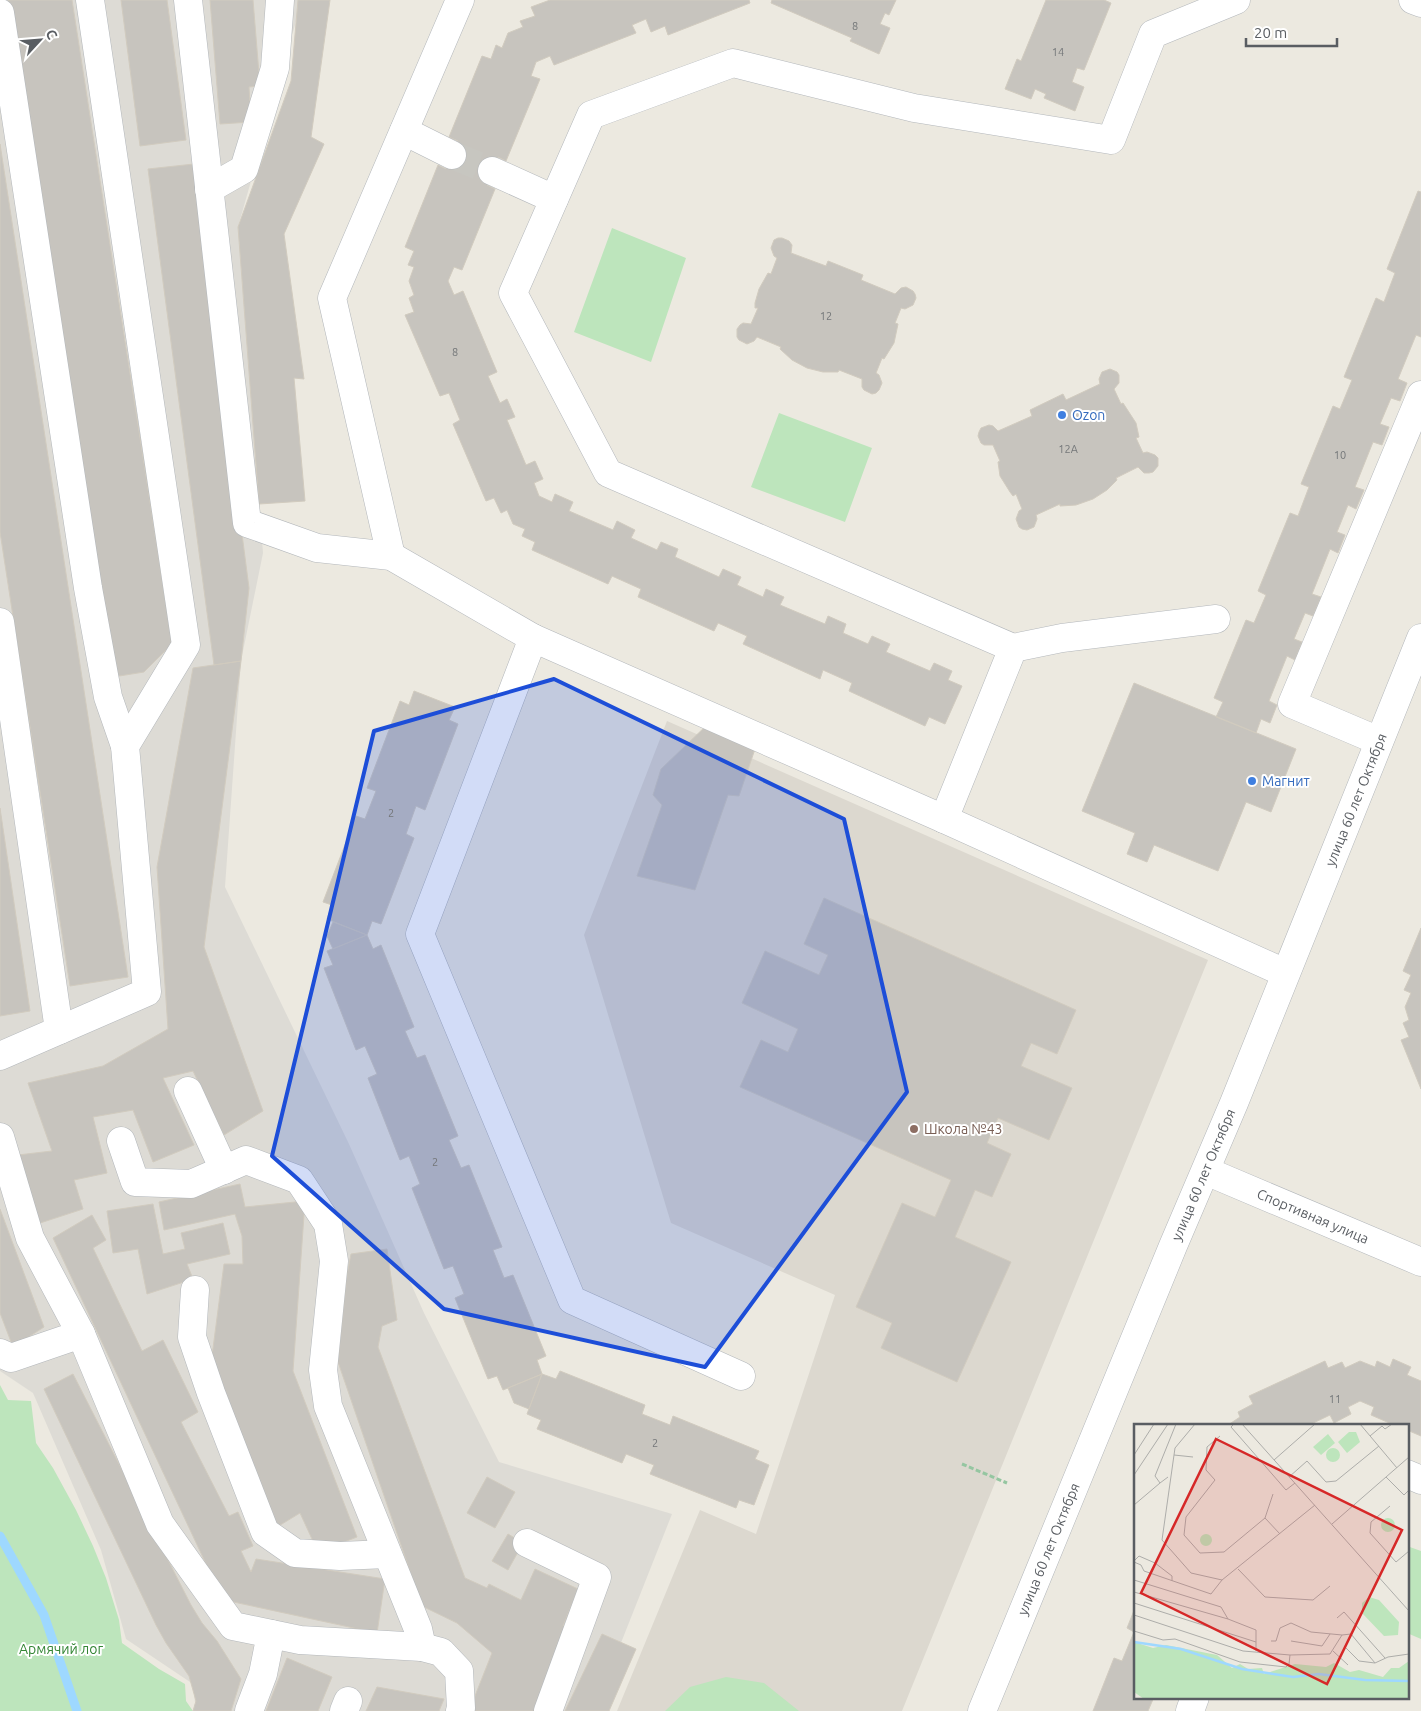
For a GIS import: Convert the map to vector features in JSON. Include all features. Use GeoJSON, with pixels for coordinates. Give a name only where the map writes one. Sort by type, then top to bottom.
{"type":"FeatureCollection","features":[{"type":"Feature","properties":{"kind":"street"},"geometry":{"type":"LineString","coordinates":[[90,0],[186,645],[125,746]]}},
{"type":"Feature","properties":{"kind":"street"},"geometry":{"type":"LineString","coordinates":[[188,0],[247,523],[317,548],[391,556],[533,638],[944,819],[1286,973]]}},
{"type":"Feature","properties":{"kind":"street"},"geometry":{"type":"LineString","coordinates":[[209,189],[244,169],[276,68],[280,0]]}},
{"type":"Feature","properties":{"kind":"street"},"geometry":{"type":"LineString","coordinates":[[391,556],[332,298],[460,0]]}},
{"type":"Feature","properties":{"kind":"street"},"geometry":{"type":"LineString","coordinates":[[1216,619],[1062,638],[1013,648],[608,473],[513,293],[591,115],[733,63],[914,108],[1111,140],[1153,34],[1236,0]]}},
{"type":"Feature","properties":{"kind":"street"},"geometry":{"type":"LineString","coordinates":[[1413,0],[1421,3]]}},
{"type":"Feature","properties":{"kind":"street"},"geometry":{"type":"LineString","coordinates":[[0,13],[88,588],[108,698],[125,746],[146,992],[0,1056]]}},
{"type":"Feature","properties":{"kind":"street"},"geometry":{"type":"LineString","coordinates":[[404,130],[452,155]]}},
{"type":"Feature","properties":{"kind":"street"},"geometry":{"type":"LineString","coordinates":[[492,171],[554,199]]}},
{"type":"Feature","properties":{"kind":"street"},"geometry":{"type":"LineString","coordinates":[[1379,741],[1292,704],[1421,395]]}},
{"type":"Feature","properties":{"kind":"street"},"geometry":{"type":"LineString","coordinates":[[0,622],[59,1030]]}},
{"type":"Feature","properties":{"kind":"street"},"geometry":{"type":"LineString","coordinates":[[533,638],[420,934],[572,1300],[741,1376]]}},
{"type":"Feature","properties":{"kind":"street","name":"улица 60 лет Октября"},"geometry":{"type":"LineString","coordinates":[[982,1711],[1173,1246],[1206,1171],[1379,741],[1413,682],[1421,638]]}},
{"type":"Feature","properties":{"kind":"street"},"geometry":{"type":"LineString","coordinates":[[944,819],[1013,648]]}},
{"type":"Feature","properties":{"kind":"street"},"geometry":{"type":"LineString","coordinates":[[188,1091],[224,1170]]}},
{"type":"Feature","properties":{"kind":"street"},"geometry":{"type":"LineString","coordinates":[[0,1137],[30,1238],[81,1334],[160,1524],[233,1626],[300,1640],[422,1647],[441,1652],[459,1671],[460,1711]]}},
{"type":"Feature","properties":{"kind":"street"},"geometry":{"type":"LineString","coordinates":[[121,1141],[135,1182],[191,1184],[246,1160],[298,1180],[328,1224],[334,1261],[323,1370],[328,1406],[418,1629],[422,1647]]}},
{"type":"Feature","properties":{"kind":"street","name":"Спортивная улица"},"geometry":{"type":"LineString","coordinates":[[1206,1171],[1421,1262]]}},
{"type":"Feature","properties":{"kind":"street"},"geometry":{"type":"LineString","coordinates":[[195,1290],[192,1337],[211,1393],[264,1532],[295,1553],[340,1556],[387,1554]]}},
{"type":"Feature","properties":{"kind":"street"},"geometry":{"type":"LineString","coordinates":[[0,1353],[11,1358],[81,1334]]}},
{"type":"Feature","properties":{"kind":"street"},"geometry":{"type":"LineString","coordinates":[[1408,1474],[1421,1480]]}},
{"type":"Feature","properties":{"kind":"street"},"geometry":{"type":"LineString","coordinates":[[526,1543],[597,1577],[548,1711]]}},
{"type":"Feature","properties":{"kind":"street"},"geometry":{"type":"LineString","coordinates":[[250,1711],[263,1674],[271,1634]]}},
{"type":"Feature","properties":{"kind":"street"},"geometry":{"type":"LineString","coordinates":[[1190,1711],[1195,1698]]}},
{"type":"Feature","properties":{"kind":"path"},"geometry":{"type":"LineString","coordinates":[[962,1464],[1007,1483]]}},
{"type":"Feature","properties":{"kind":"highlighted area"},"geometry":{"type":"Polygon","coordinates":[[[554,679],[844,819],[907,1092],[705,1367],[444,1309],[272,1156],[374,731],[554,679]]]}},
{"type":"Feature","properties":{"kind":"shaded area"},"geometry":{"type":"Polygon","coordinates":[[[0,0],[302,0],[238,227],[263,553],[241,661],[225,887],[349,1144],[424,1313],[499,1462],[672,1514],[594,1711],[193,1711],[195,1703],[193,1684],[126,1639],[101,1550],[33,1393],[0,1371],[0,0]]]}},
{"type":"Feature","properties":{"kind":"shaded area"},"geometry":{"type":"Polygon","coordinates":[[[667,721],[1208,960],[902,1711],[617,1711],[700,1510],[756,1534],[835,1295],[671,1223],[584,935],[667,721]]]}},
{"type":"Feature","properties":{"kind":"green space"},"geometry":{"type":"Polygon","coordinates":[[[612,228],[686,258],[651,362],[574,332],[612,228]]]}},
{"type":"Feature","properties":{"kind":"green space"},"geometry":{"type":"Polygon","coordinates":[[[779,413],[872,448],[845,522],[751,487],[779,413]]]}},
{"type":"Feature","properties":{"kind":"green space","name":"Армячий лог"},"geometry":{"type":"Polygon","coordinates":[[[0,1385],[8,1400],[31,1401],[36,1443],[53,1468],[93,1546],[106,1578],[119,1620],[122,1643],[159,1669],[185,1684],[186,1701],[193,1711],[0,1711],[0,1385]]]}},
{"type":"Feature","properties":{"kind":"green space"},"geometry":{"type":"Polygon","coordinates":[[[1408,1546],[1421,1551],[1421,1639],[1408,1633],[1408,1546]]]}},
{"type":"Feature","properties":{"kind":"green space"},"geometry":{"type":"Polygon","coordinates":[[[726,1677],[764,1683],[799,1711],[665,1711],[690,1687],[726,1677]]]}},
{"type":"Feature","properties":{"kind":"building"},"geometry":{"type":"Polygon","coordinates":[[[8,0],[72,0],[172,644],[144,672],[113,677],[8,0]]]}},
{"type":"Feature","properties":{"kind":"building"},"geometry":{"type":"Polygon","coordinates":[[[121,0],[167,0],[186,140],[140,146],[121,0]]]}},
{"type":"Feature","properties":{"kind":"building"},"geometry":{"type":"Polygon","coordinates":[[[210,0],[253,0],[260,86],[249,87],[251,122],[220,124],[210,0]]]}},
{"type":"Feature","properties":{"kind":"building"},"geometry":{"type":"Polygon","coordinates":[[[298,0],[330,0],[311,137],[324,144],[284,234],[304,379],[294,378],[305,501],[259,504],[238,227],[291,81],[298,0]]]}},
{"type":"Feature","properties":{"kind":"building"},"geometry":{"type":"Polygon","coordinates":[[[550,0],[749,0],[750,3],[668,35],[665,26],[651,32],[646,19],[632,25],[636,33],[554,65],[550,56],[536,62],[531,76],[540,79],[506,161],[498,157],[492,171],[487,185],[495,189],[462,270],[454,267],[448,281],[454,295],[463,291],[497,372],[488,376],[500,403],[507,399],[515,417],[507,420],[526,465],[535,461],[543,479],[534,483],[539,496],[552,502],[555,494],[573,502],[569,511],[613,530],[617,521],[635,530],[631,538],[657,550],[661,542],[678,549],[675,557],[719,577],[723,569],[741,577],[737,585],[763,597],[766,589],[784,597],[780,605],[825,624],[828,616],[846,624],[843,633],[868,644],[872,636],[890,644],[886,652],[930,671],[934,663],[952,671],[948,680],[962,686],[945,724],[929,717],[925,726],[849,691],[852,683],[823,670],[820,679],[743,644],[747,636],[718,623],[714,631],[638,597],[641,589],[612,576],[608,584],[532,550],[535,542],[522,536],[525,529],[513,524],[507,510],[501,513],[494,498],[486,501],[453,424],[460,420],[449,393],[440,396],[405,315],[414,312],[409,298],[414,295],[409,281],[414,267],[408,265],[414,251],[405,247],[438,165],[446,169],[458,141],[449,137],[482,56],[491,59],[496,45],[502,48],[508,33],[523,27],[520,21],[535,16],[531,7],[550,0]]]}},
{"type":"Feature","properties":{"kind":"building"},"geometry":{"type":"Polygon","coordinates":[[[772,0],[896,0],[889,15],[885,13],[880,24],[890,28],[879,54],[850,41],[852,38],[771,3],[772,0]]]}},
{"type":"Feature","properties":{"kind":"building"},"geometry":{"type":"Polygon","coordinates":[[[1046,0],[1104,0],[1111,3],[1084,70],[1077,68],[1072,82],[1084,87],[1075,111],[1044,98],[1046,94],[1035,89],[1031,99],[1005,89],[1017,59],[1021,61],[1046,0]]]}},
{"type":"Feature","properties":{"kind":"building"},"geometry":{"type":"Polygon","coordinates":[[[0,144],[128,977],[70,986],[0,532],[0,144]]]}},
{"type":"Feature","properties":{"kind":"building"},"geometry":{"type":"Polygon","coordinates":[[[194,164],[249,588],[241,661],[214,665],[148,169],[194,164]]]}},
{"type":"Feature","properties":{"kind":"building"},"geometry":{"type":"Polygon","coordinates":[[[1418,191],[1421,192],[1421,337],[1416,335],[1398,379],[1407,383],[1400,401],[1391,398],[1380,424],[1389,427],[1382,445],[1373,442],[1355,487],[1364,490],[1356,509],[1348,505],[1337,532],[1345,535],[1338,553],[1330,549],[1312,594],[1321,597],[1313,616],[1305,613],[1294,639],[1302,642],[1295,660],[1287,656],[1269,701],[1277,705],[1270,723],[1261,719],[1256,733],[1216,717],[1223,702],[1214,698],[1246,620],[1254,623],[1266,595],[1258,591],[1290,513],[1298,516],[1309,487],[1301,484],[1333,406],[1340,409],[1352,380],[1344,377],[1376,298],[1384,302],[1395,273],[1387,269],[1418,191]]]}},
{"type":"Feature","properties":{"kind":"building"},"geometry":{"type":"Polygon","coordinates":[[[778,238],[789,241],[792,245],[791,253],[826,266],[828,261],[863,275],[861,280],[895,294],[901,288],[906,287],[915,294],[916,298],[913,305],[905,309],[901,308],[895,323],[898,324],[894,343],[884,359],[882,358],[876,373],[879,375],[882,383],[876,393],[872,394],[864,390],[862,379],[839,370],[838,372],[823,372],[807,368],[792,360],[780,349],[781,347],[757,337],[754,341],[747,344],[737,337],[737,329],[743,323],[751,324],[758,308],[755,308],[755,303],[759,289],[768,273],[771,274],[777,258],[774,256],[771,248],[774,240],[778,238]]]}},
{"type":"Feature","properties":{"kind":"building"},"geometry":{"type":"Polygon","coordinates":[[[1110,369],[1119,375],[1119,383],[1114,389],[1121,404],[1123,403],[1136,423],[1139,437],[1136,438],[1143,453],[1147,452],[1155,455],[1158,458],[1158,466],[1153,472],[1149,473],[1144,473],[1138,467],[1116,478],[1117,480],[1107,490],[1093,499],[1076,505],[1060,506],[1060,504],[1036,515],[1037,519],[1034,527],[1027,530],[1022,529],[1019,527],[1016,519],[1019,511],[1022,509],[1016,494],[1013,496],[1000,476],[998,462],[1000,461],[993,445],[981,443],[978,436],[981,428],[989,425],[998,431],[1032,416],[1030,410],[1063,394],[1066,400],[1100,384],[1099,379],[1102,372],[1110,369]]]}},
{"type":"Feature","properties":{"kind":"building"},"geometry":{"type":"Polygon","coordinates":[[[241,661],[204,947],[263,1111],[224,1135],[193,1071],[163,1078],[194,1145],[153,1162],[133,1110],[93,1117],[107,1173],[74,1180],[83,1209],[37,1224],[18,1155],[52,1151],[28,1083],[103,1066],[168,1029],[157,867],[193,668],[241,661]]]}},
{"type":"Feature","properties":{"kind":"building"},"geometry":{"type":"Polygon","coordinates":[[[1134,683],[1296,749],[1271,812],[1246,802],[1218,871],[1154,845],[1147,862],[1127,854],[1135,833],[1082,811],[1134,683]]]}},
{"type":"Feature","properties":{"kind":"building"},"geometry":{"type":"Polygon","coordinates":[[[414,691],[455,707],[449,720],[458,724],[425,810],[416,806],[406,834],[414,838],[381,924],[372,921],[367,935],[327,919],[332,905],[323,902],[356,816],[365,819],[376,791],[367,788],[400,701],[409,705],[414,691]]]}},
{"type":"Feature","properties":{"kind":"building"},"geometry":{"type":"Polygon","coordinates":[[[708,724],[755,749],[739,796],[728,795],[695,890],[637,876],[662,805],[653,795],[661,769],[708,724]]]}},
{"type":"Feature","properties":{"kind":"building"},"geometry":{"type":"Polygon","coordinates":[[[0,808],[30,1011],[0,1016],[0,808]]]}},
{"type":"Feature","properties":{"kind":"building","name":"Школа №43"},"geometry":{"type":"Polygon","coordinates":[[[824,898],[1076,1010],[1057,1054],[1031,1043],[1021,1066],[1072,1088],[1049,1140],[998,1118],[987,1143],[1011,1154],[992,1197],[975,1190],[955,1237],[1011,1262],[957,1382],[881,1348],[892,1323],[856,1307],[902,1203],[935,1217],[951,1180],[740,1087],[761,1040],[788,1052],[798,1029],[742,1003],[765,951],[819,975],[828,955],[804,944],[824,898]]]}},
{"type":"Feature","properties":{"kind":"building"},"geometry":{"type":"Polygon","coordinates":[[[333,922],[367,935],[333,949],[327,936],[333,922]]]}},
{"type":"Feature","properties":{"kind":"building"},"geometry":{"type":"Polygon","coordinates":[[[1421,928],[1421,1089],[1401,1040],[1409,1037],[1403,1023],[1409,1020],[1405,1007],[1411,993],[1404,990],[1411,975],[1403,971],[1421,928]]]}},
{"type":"Feature","properties":{"kind":"building"},"geometry":{"type":"Polygon","coordinates":[[[367,935],[373,949],[381,945],[414,1027],[405,1031],[417,1058],[425,1055],[458,1136],[449,1140],[461,1168],[469,1165],[502,1247],[493,1250],[504,1278],[513,1275],[546,1356],[537,1360],[542,1374],[503,1390],[497,1376],[488,1379],[455,1298],[464,1294],[453,1266],[444,1269],[412,1188],[420,1184],[409,1156],[400,1160],[368,1078],[377,1074],[365,1046],[356,1050],[324,968],[333,965],[327,951],[367,935]]]}},
{"type":"Feature","properties":{"kind":"building"},"geometry":{"type":"Polygon","coordinates":[[[240,1184],[245,1207],[305,1201],[293,1371],[357,1537],[318,1552],[300,1513],[277,1527],[225,1407],[212,1356],[224,1264],[243,1264],[242,1236],[235,1214],[164,1230],[159,1202],[240,1184]]]}},
{"type":"Feature","properties":{"kind":"building"},"geometry":{"type":"Polygon","coordinates":[[[153,1204],[163,1254],[185,1249],[181,1233],[223,1223],[230,1254],[187,1264],[193,1279],[147,1294],[138,1249],[113,1253],[107,1211],[153,1204]]]}},
{"type":"Feature","properties":{"kind":"building"},"geometry":{"type":"Polygon","coordinates":[[[0,1209],[44,1327],[13,1347],[0,1313],[0,1209]]]}},
{"type":"Feature","properties":{"kind":"building"},"geometry":{"type":"Polygon","coordinates":[[[92,1215],[106,1240],[93,1248],[142,1351],[163,1340],[198,1412],[181,1422],[229,1516],[238,1512],[253,1546],[241,1551],[251,1572],[256,1559],[385,1579],[377,1633],[229,1601],[215,1583],[53,1238],[92,1215]]]}},
{"type":"Feature","properties":{"kind":"building"},"geometry":{"type":"Polygon","coordinates":[[[387,1249],[397,1320],[382,1326],[378,1347],[465,1578],[487,1588],[489,1584],[521,1600],[535,1569],[578,1589],[563,1626],[569,1629],[534,1711],[469,1711],[492,1653],[457,1623],[422,1606],[338,1362],[351,1254],[387,1249]]]}},
{"type":"Feature","properties":{"kind":"building"},"geometry":{"type":"Polygon","coordinates":[[[1393,1359],[1411,1367],[1407,1375],[1421,1381],[1421,1436],[1408,1430],[1408,1424],[1392,1424],[1371,1415],[1374,1407],[1360,1401],[1348,1407],[1351,1414],[1334,1423],[1330,1415],[1311,1424],[1230,1424],[1240,1417],[1238,1412],[1253,1404],[1249,1396],[1325,1361],[1328,1368],[1342,1362],[1345,1368],[1360,1361],[1375,1367],[1377,1361],[1390,1367],[1393,1359]]]}},
{"type":"Feature","properties":{"kind":"building"},"geometry":{"type":"Polygon","coordinates":[[[560,1371],[645,1405],[642,1414],[670,1425],[673,1416],[759,1451],[755,1459],[769,1465],[754,1505],[739,1500],[736,1508],[650,1474],[654,1465],[626,1454],[622,1463],[537,1429],[541,1420],[527,1414],[542,1374],[556,1379],[560,1371]]]}},
{"type":"Feature","properties":{"kind":"building"},"geometry":{"type":"Polygon","coordinates":[[[73,1374],[191,1605],[241,1679],[231,1711],[193,1711],[196,1701],[189,1676],[156,1625],[44,1389],[73,1374]]]}},
{"type":"Feature","properties":{"kind":"building"},"geometry":{"type":"Polygon","coordinates":[[[542,1374],[529,1409],[514,1403],[508,1388],[542,1374]]]}},
{"type":"Feature","properties":{"kind":"building"},"geometry":{"type":"Polygon","coordinates":[[[487,1477],[515,1492],[495,1528],[467,1513],[487,1477]]]}},
{"type":"Feature","properties":{"kind":"building"},"geometry":{"type":"Polygon","coordinates":[[[508,1534],[523,1543],[508,1570],[492,1561],[508,1534]]]}},
{"type":"Feature","properties":{"kind":"building"},"geometry":{"type":"Polygon","coordinates":[[[1134,1610],[1134,1632],[1127,1628],[1134,1610]]]}},
{"type":"Feature","properties":{"kind":"building"},"geometry":{"type":"Polygon","coordinates":[[[1134,1632],[1134,1698],[1154,1698],[1148,1711],[1093,1711],[1114,1658],[1122,1661],[1134,1632]]]}},
{"type":"Feature","properties":{"kind":"building"},"geometry":{"type":"Polygon","coordinates":[[[602,1634],[636,1649],[609,1711],[565,1711],[602,1634]]]}},
{"type":"Feature","properties":{"kind":"building"},"geometry":{"type":"Polygon","coordinates":[[[287,1658],[332,1677],[318,1711],[266,1711],[287,1658]]]}},
{"type":"Feature","properties":{"kind":"building"},"geometry":{"type":"Polygon","coordinates":[[[377,1687],[444,1699],[439,1711],[366,1711],[377,1687]]]}},
{"type":"Feature","properties":{"kind":"waterway"},"geometry":{"type":"LineString","coordinates":[[0,1536],[44,1615],[77,1711]]}},
{"type":"Feature","properties":{"kind":"tunnel"},"geometry":{"type":"LineString","coordinates":[[452,155],[492,171]]}},
{"type":"Feature","properties":{"kind":"place","name":"Ozon"},"geometry":{"type":"Point","coordinates":[1062,415]}},
{"type":"Feature","properties":{"kind":"place","name":"Магнит"},"geometry":{"type":"Point","coordinates":[1252,781]}},
{"type":"Feature","properties":{"kind":"place","name":"Школа №43"},"geometry":{"type":"Point","coordinates":[914,1129]}}]}
